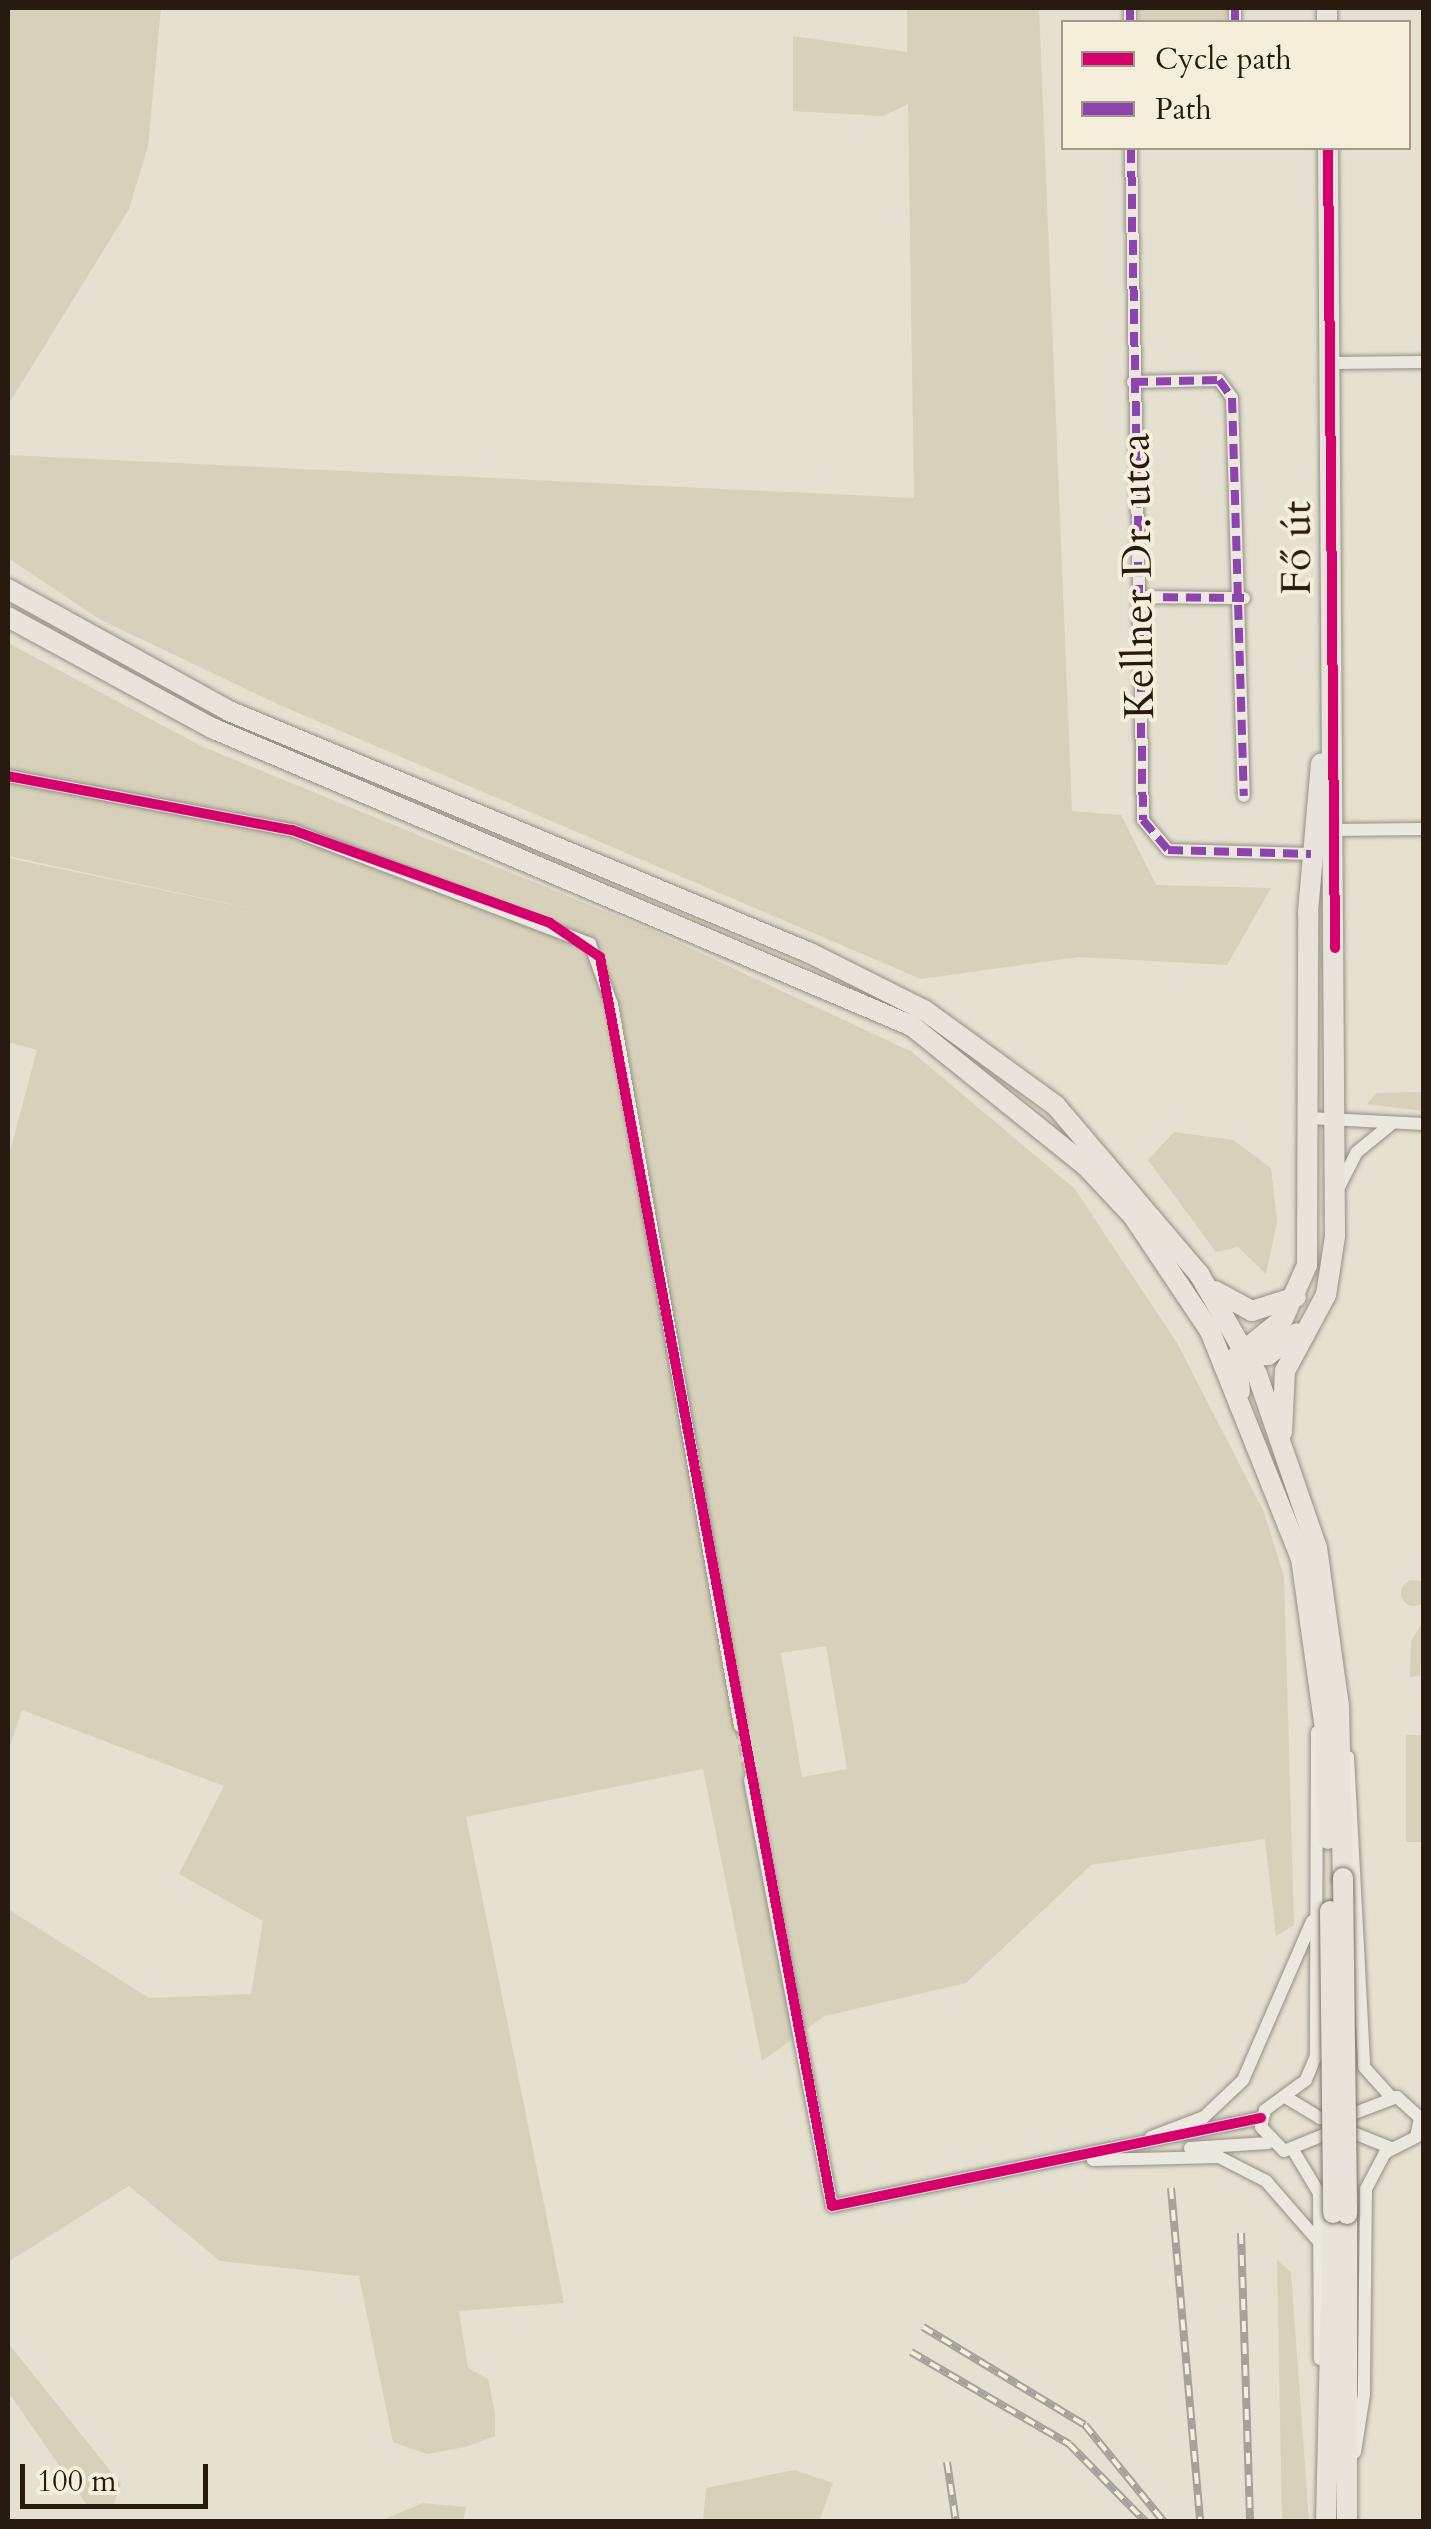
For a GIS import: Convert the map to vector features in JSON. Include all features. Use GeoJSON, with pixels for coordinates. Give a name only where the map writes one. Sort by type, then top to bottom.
{"type":"FeatureCollection","features":[{"type":"Feature","properties":{"kind":"main road","name":"Fő út"},"geometry":{"type":"LineString","coordinates":[[1322,1306],[1335,1196],[1336,1122],[1328,150]]}},
{"type":"Feature","properties":{"kind":"main road"},"geometry":{"type":"LineString","coordinates":[[8,589],[229,711],[810,953],[924,1010],[1056,1106],[1200,1274],[1282,1432],[1317,1548],[1339,1706],[1339,2488],[1346,2522]]}},
{"type":"Feature","properties":{"kind":"main road"},"geometry":{"type":"LineString","coordinates":[[8,617],[212,728],[803,972],[912,1026],[1085,1165],[1133,1216],[1210,1332],[1240,1391],[1301,1558],[1320,1685],[1336,1878]]}},
{"type":"Feature","properties":{"kind":"main road"},"geometry":{"type":"LineString","coordinates":[[1240,1391],[1243,1354],[1298,1296],[1310,1245],[1311,854],[1330,679]]}},
{"type":"Feature","properties":{"kind":"main road"},"geometry":{"type":"LineString","coordinates":[[1311,854],[1334,897]]}},
{"type":"Feature","properties":{"kind":"main road"},"geometry":{"type":"LineString","coordinates":[[1200,1274],[1252,1311],[1298,1296]]}},
{"type":"Feature","properties":{"kind":"main road"},"geometry":{"type":"LineString","coordinates":[[1210,1332],[1243,1354],[1281,1349],[1322,1306]]}},
{"type":"Feature","properties":{"kind":"main road"},"geometry":{"type":"LineString","coordinates":[[1282,1432],[1285,1372],[1322,1306]]}},
{"type":"Feature","properties":{"kind":"main road"},"geometry":{"type":"LineString","coordinates":[[1326,2522],[1339,2488]]}},
{"type":"Feature","properties":{"kind":"street","name":"Kellner Dr. utca"},"geometry":{"type":"LineString","coordinates":[[1131,150],[1133,382],[1149,834],[1184,853],[1311,854]]}},
{"type":"Feature","properties":{"kind":"street"},"geometry":{"type":"LineString","coordinates":[[1329,363],[1424,362]]}},
{"type":"Feature","properties":{"kind":"street"},"geometry":{"type":"LineString","coordinates":[[1133,382],[1227,386],[1244,598],[1244,796]]}},
{"type":"Feature","properties":{"kind":"street"},"geometry":{"type":"LineString","coordinates":[[1140,598],[1244,598]]}},
{"type":"Feature","properties":{"kind":"street"},"geometry":{"type":"LineString","coordinates":[[8,776],[292,830],[590,944],[612,1004],[740,1726]]}},
{"type":"Feature","properties":{"kind":"street"},"geometry":{"type":"LineString","coordinates":[[1333,830],[1424,829]]}},
{"type":"Feature","properties":{"kind":"street"},"geometry":{"type":"LineString","coordinates":[[1309,1118],[1424,1124]]}},
{"type":"Feature","properties":{"kind":"street"},"geometry":{"type":"LineString","coordinates":[[1335,1196],[1356,1152],[1390,1125]]}},
{"type":"Feature","properties":{"kind":"street"},"geometry":{"type":"LineString","coordinates":[[750,1780],[832,2206],[1088,2158],[1261,2118],[1287,2098],[1316,2056],[1320,1685]]}},
{"type":"Feature","properties":{"kind":"street"},"geometry":{"type":"LineString","coordinates":[[1293,2150],[1312,2134],[1372,2134],[1392,2148],[1416,2145],[1422,2120],[1406,2099],[1391,2097],[1364,2067],[1361,1910],[1339,1706]]}},
{"type":"Feature","properties":{"kind":"street"},"geometry":{"type":"LineString","coordinates":[[1088,2158],[1184,2128],[1222,2103],[1256,2061],[1316,1913]]}},
{"type":"Feature","properties":{"kind":"street"},"geometry":{"type":"LineString","coordinates":[[1287,2098],[1308,2109],[1342,2118],[1374,2108],[1391,2097]]}},
{"type":"Feature","properties":{"kind":"street"},"geometry":{"type":"LineString","coordinates":[[1372,2134],[1374,2108]]}},
{"type":"Feature","properties":{"kind":"street"},"geometry":{"type":"LineString","coordinates":[[1308,2109],[1312,2134]]}},
{"type":"Feature","properties":{"kind":"street"},"geometry":{"type":"LineString","coordinates":[[1261,2118],[1268,2143]]}},
{"type":"Feature","properties":{"kind":"street"},"geometry":{"type":"LineString","coordinates":[[1088,2158],[1268,2143],[1293,2150],[1317,2182],[1339,2488]]}},
{"type":"Feature","properties":{"kind":"street"},"geometry":{"type":"LineString","coordinates":[[1339,2488],[1364,2394],[1366,2189],[1392,2148]]}},
{"type":"Feature","properties":{"kind":"street"},"geometry":{"type":"LineString","coordinates":[[1088,2158],[1219,2156],[1266,2181],[1319,2242]]}},
{"type":"Feature","properties":{"kind":"shaded area"},"geometry":{"type":"Polygon","coordinates":[[[8,8],[161,8],[148,146],[129,209],[8,405],[8,8]]]}},
{"type":"Feature","properties":{"kind":"shaded area"},"geometry":{"type":"Polygon","coordinates":[[[907,8],[1039,8],[1072,811],[1121,815],[1156,885],[1271,888],[1227,965],[1078,957],[921,979],[282,706],[101,620],[8,558],[8,455],[914,498],[908,104],[883,116],[793,111],[793,36],[907,52],[907,8]]]}},
{"type":"Feature","properties":{"kind":"shaded area"},"geometry":{"type":"Polygon","coordinates":[[[1139,8],[1226,8],[1226,20],[1139,20],[1139,8]]]}},
{"type":"Feature","properties":{"kind":"shaded area"},"geometry":{"type":"Polygon","coordinates":[[[8,643],[201,746],[658,933],[912,1052],[1075,1189],[1177,1343],[1264,1512],[1284,1577],[1294,1925],[1276,1936],[1265,1839],[1091,1865],[966,1983],[825,2016],[762,2061],[703,1769],[466,1817],[564,2303],[459,2311],[468,2368],[488,2379],[495,2436],[427,2454],[393,2442],[359,2276],[220,2261],[129,2186],[8,2262],[8,1909],[149,1998],[251,1994],[263,1921],[179,1874],[224,1786],[22,1710],[8,1752],[8,1159],[37,1050],[8,1042],[8,858],[267,912],[8,856],[8,643]],[[826,1646],[781,1653],[802,1777],[847,1769],[826,1646]]]}},
{"type":"Feature","properties":{"kind":"shaded area"},"geometry":{"type":"Polygon","coordinates":[[[1423,1092],[1423,1111],[1367,1104],[1377,1093],[1423,1092]]]}},
{"type":"Feature","properties":{"kind":"shaded area"},"geometry":{"type":"Polygon","coordinates":[[[1174,1132],[1233,1140],[1271,1168],[1277,1222],[1266,1274],[1238,1247],[1216,1252],[1148,1160],[1174,1132]]]}},
{"type":"Feature","properties":{"kind":"shaded area"},"geometry":{"type":"Polygon","coordinates":[[[1414,1580],[1423,1584],[1427,1593],[1423,1602],[1414,1606],[1405,1602],[1401,1593],[1405,1584],[1414,1580]]]}},
{"type":"Feature","properties":{"kind":"shaded area"},"geometry":{"type":"Polygon","coordinates":[[[1423,1622],[1420,1676],[1410,1677],[1411,1641],[1423,1622]]]}},
{"type":"Feature","properties":{"kind":"shaded area"},"geometry":{"type":"Polygon","coordinates":[[[1406,1735],[1423,1735],[1423,1842],[1406,1842],[1406,1735]]]}},
{"type":"Feature","properties":{"kind":"shaded area"},"geometry":{"type":"Polygon","coordinates":[[[1277,2260],[1291,2272],[1309,2521],[1282,2521],[1277,2260]]]}},
{"type":"Feature","properties":{"kind":"shaded area"},"geometry":{"type":"Polygon","coordinates":[[[8,2343],[121,2484],[112,2508],[89,2508],[8,2392],[8,2343]]]}},
{"type":"Feature","properties":{"kind":"shaded area"},"geometry":{"type":"Polygon","coordinates":[[[794,2470],[833,2483],[819,2521],[703,2521],[706,2488],[794,2470]]]}},
{"type":"Feature","properties":{"kind":"shaded area"},"geometry":{"type":"Polygon","coordinates":[[[423,2503],[466,2507],[463,2521],[380,2521],[423,2503]]]}},
{"type":"Feature","properties":{"kind":"tunnel"},"geometry":{"type":"LineString","coordinates":[[740,1726],[750,1780]]}},
{"type":"Feature","properties":{"kind":"railway"},"geometry":{"type":"LineString","coordinates":[[1171,2188],[1200,2522]]}},
{"type":"Feature","properties":{"kind":"railway"},"geometry":{"type":"LineString","coordinates":[[1241,2233],[1250,2522]]}},
{"type":"Feature","properties":{"kind":"railway"},"geometry":{"type":"LineString","coordinates":[[923,2327],[1085,2425],[1164,2522]]}},
{"type":"Feature","properties":{"kind":"railway"},"geometry":{"type":"LineString","coordinates":[[911,2352],[1069,2444],[1146,2522]]}},
{"type":"Feature","properties":{"kind":"railway"},"geometry":{"type":"LineString","coordinates":[[947,2462],[956,2522]]}},
{"type":"Feature","properties":{"kind":"marked path"},"geometry":{"type":"LineString","coordinates":[[1130,8],[1130,20]]}},
{"type":"Feature","properties":{"kind":"marked path"},"geometry":{"type":"LineString","coordinates":[[1235,8],[1235,20]]}},
{"type":"Feature","properties":{"kind":"marked path"},"geometry":{"type":"LineString","coordinates":[[1131,150],[1143,820],[1168,850],[1311,854]]}},
{"type":"Feature","properties":{"kind":"marked path"},"geometry":{"type":"LineString","coordinates":[[1133,382],[1219,380],[1232,398],[1244,796]]}},
{"type":"Feature","properties":{"kind":"marked path"},"geometry":{"type":"LineString","coordinates":[[1140,597],[1244,598]]}},
{"type":"Feature","properties":{"kind":"cycle path"},"geometry":{"type":"LineString","coordinates":[[1328,150],[1335,948]]}},
{"type":"Feature","properties":{"kind":"cycle path"},"geometry":{"type":"LineString","coordinates":[[8,776],[292,830],[550,923],[600,957],[832,2206],[1261,2118]]}}]}
